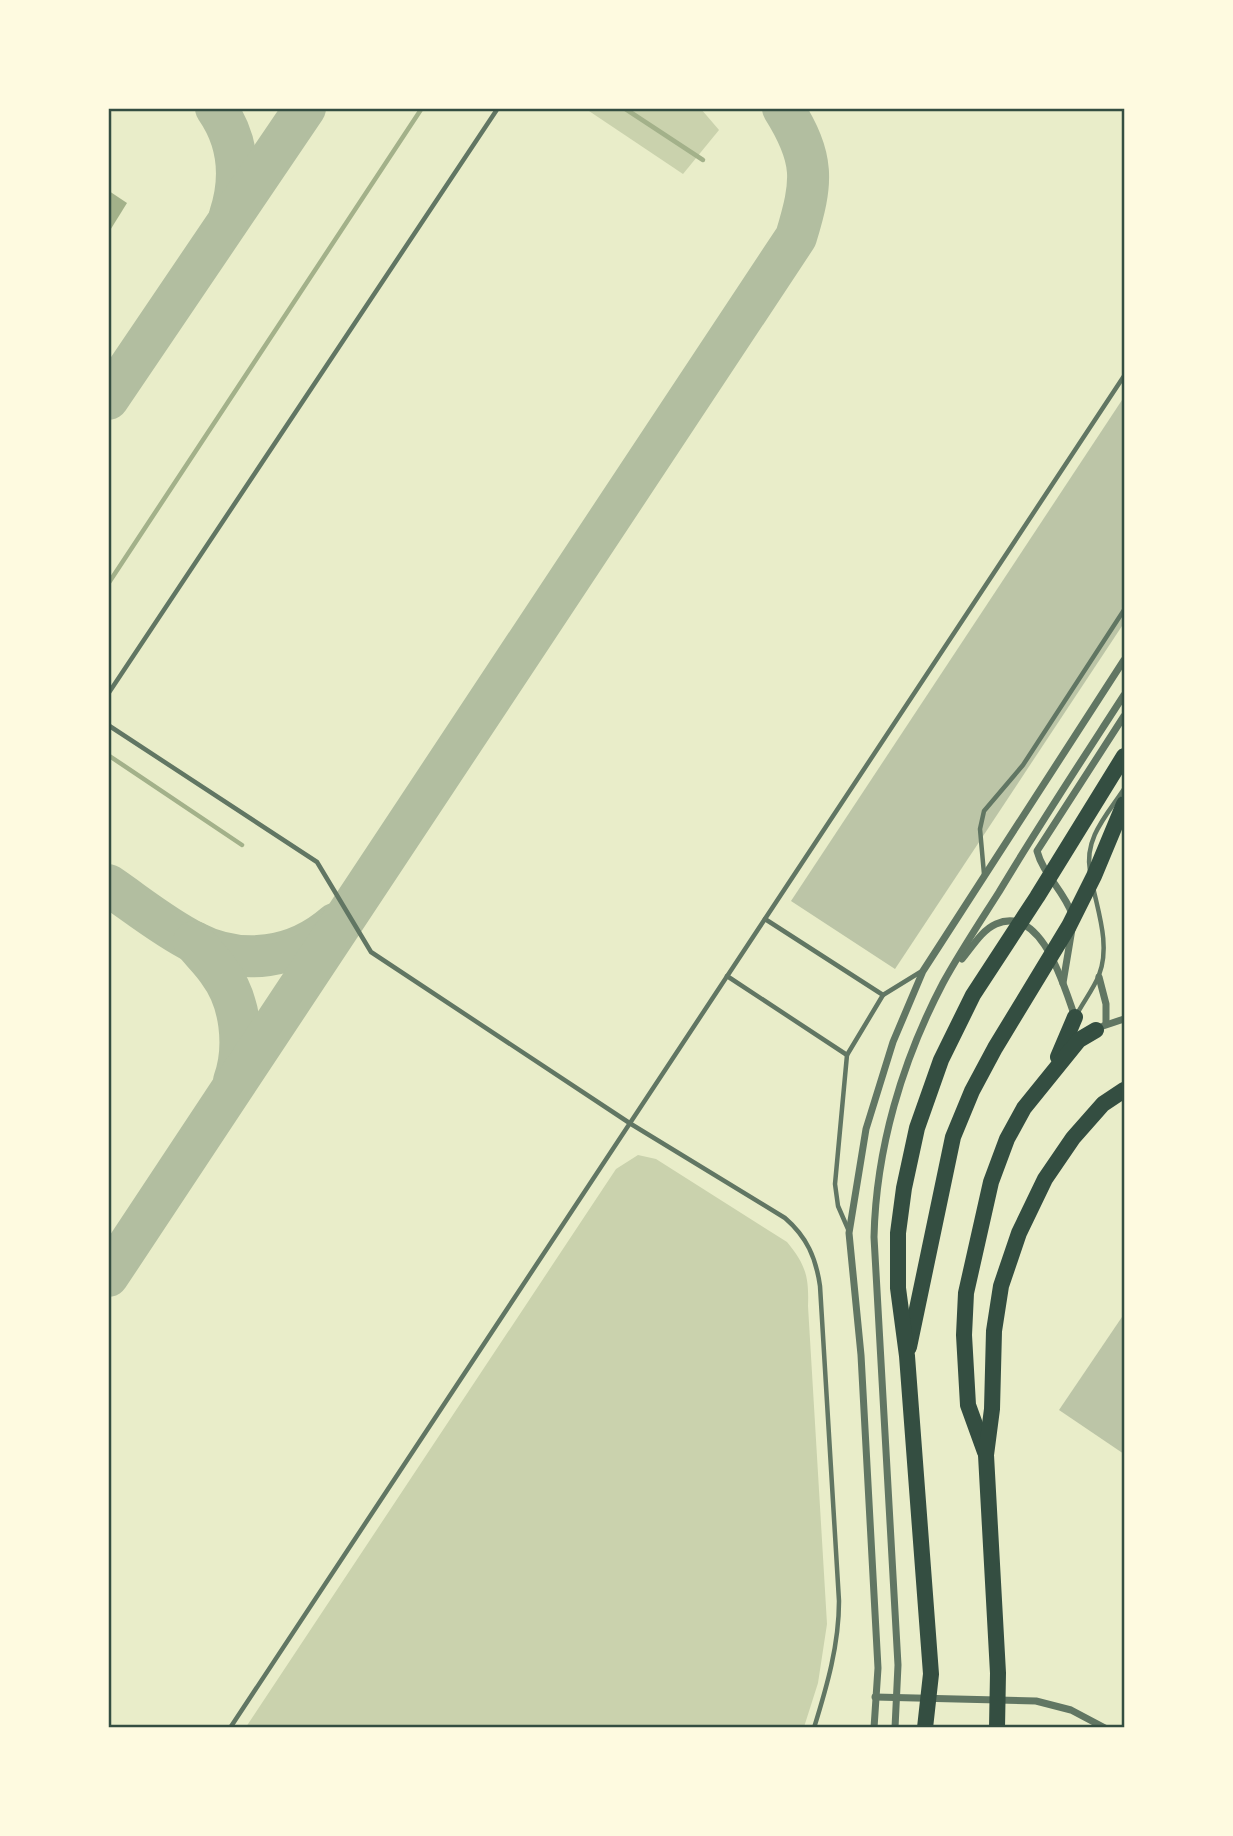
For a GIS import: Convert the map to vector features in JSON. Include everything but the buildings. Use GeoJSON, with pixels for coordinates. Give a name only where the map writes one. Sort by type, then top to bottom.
{"type":"FeatureCollection","features":[{"type":"Feature","properties":{"kind":"highway"},"geometry":{"type":"LineString","coordinates":[[937,1727],[907,1356],[898,1288],[898,1233],[904,1188],[917,1128],[941,1060],[972,995],[1125,756]]}},
{"type":"Feature","properties":{"kind":"highway"},"geometry":{"type":"LineString","coordinates":[[1111,778],[1125,768]]}},
{"type":"Feature","properties":{"kind":"highway"},"geometry":{"type":"LineString","coordinates":[[907,1356],[953,1137],[972,1091],[995,1048],[1069,926],[1125,804]]}},
{"type":"Feature","properties":{"kind":"highway"},"geometry":{"type":"LineString","coordinates":[[1054,1069],[1075,1017]]}},
{"type":"Feature","properties":{"kind":"highway"},"geometry":{"type":"LineString","coordinates":[[986,1455],[968,1405],[964,1335],[966,1293],[991,1182],[1007,1139],[1024,1108],[1079,1040],[1101,1027]]}},
{"type":"Feature","properties":{"kind":"highway"},"geometry":{"type":"LineString","coordinates":[[997,1727],[998,1673],[986,1455],[1001,1286],[1019,1233],[1045,1179],[1073,1138],[1103,1104],[1125,1090]]}},
{"type":"Feature","properties":{"kind":"highway"},"geometry":{"type":"LineString","coordinates":[[925,1727],[931,1674]]}},
{"type":"Feature","properties":{"kind":"street"},"geometry":{"type":"LineString","coordinates":[[874,1727],[878,1668],[863,1382],[849,1233],[866,1129],[893,1042],[923,971],[1125,660]]}},
{"type":"Feature","properties":{"kind":"street"},"geometry":{"type":"LineString","coordinates":[[895,1727],[898,1665],[878,1311],[875,1206],[891,1116],[914,1045],[944,982],[1018,860],[1125,695]]}},
{"type":"Feature","properties":{"kind":"street"},"geometry":{"type":"LineString","coordinates":[[1063,983],[1072,912],[1037,851],[1125,716]]}},
{"type":"Feature","properties":{"kind":"street"},"geometry":{"type":"LineString","coordinates":[[944,982],[985,932],[995,924],[1009,920],[1019,922],[1033,930],[1047,948],[1075,1017]]}},
{"type":"Feature","properties":{"kind":"street"},"geometry":{"type":"LineString","coordinates":[[1099,977],[1106,1004],[1101,1027]]}},
{"type":"Feature","properties":{"kind":"street"},"geometry":{"type":"LineString","coordinates":[[1101,1027],[1125,1019]]}},
{"type":"Feature","properties":{"kind":"street"},"geometry":{"type":"LineString","coordinates":[[875,1697],[1036,1701],[1071,1710],[1105,1727]]}},
{"type":"Feature","properties":{"kind":"lane"},"geometry":{"type":"LineString","coordinates":[[108,694],[498,108]]}},
{"type":"Feature","properties":{"kind":"lane"},"geometry":{"type":"LineString","coordinates":[[230,1727],[1125,376]]}},
{"type":"Feature","properties":{"kind":"lane"},"geometry":{"type":"LineString","coordinates":[[984,874],[980,829],[984,811],[1023,765],[1125,610]]}},
{"type":"Feature","properties":{"kind":"lane"},"geometry":{"type":"LineString","coordinates":[[108,725],[317,862],[371,952],[631,1124],[785,1218],[798,1229],[816,1262],[820,1286],[839,1609],[835,1653],[814,1727]]}},
{"type":"Feature","properties":{"kind":"lane"},"geometry":{"type":"LineString","coordinates":[[1075,1017],[1099,977],[1104,956],[1088,851],[1098,827],[1125,789]]}},
{"type":"Feature","properties":{"kind":"lane"},"geometry":{"type":"LineString","coordinates":[[765,919],[883,995]]}},
{"type":"Feature","properties":{"kind":"lane"},"geometry":{"type":"LineString","coordinates":[[849,1233],[838,1206],[835,1184],[847,1055],[883,995],[923,971]]}},
{"type":"Feature","properties":{"kind":"lane"},"geometry":{"type":"LineString","coordinates":[[727,976],[847,1055]]}},
{"type":"Feature","properties":{"kind":"shaded area"},"geometry":{"type":"Polygon","coordinates":[[[586,109],[701,109],[719,130],[683,174],[586,109]]]}},
{"type":"Feature","properties":{"kind":"shaded area"},"geometry":{"type":"Polygon","coordinates":[[[109,191],[127,203],[109,232],[109,191]]]}},
{"type":"Feature","properties":{"kind":"shaded area"},"geometry":{"type":"Polygon","coordinates":[[[638,1155],[656,1159],[787,1242],[805,1272],[827,1624],[818,1683],[804,1727],[246,1727],[616,1169],[638,1155]]]}},
{"type":"Feature","properties":{"kind":"waterway"},"geometry":{"type":"LineString","coordinates":[[108,584],[422,108]]}},
{"type":"Feature","properties":{"kind":"waterway"},"geometry":{"type":"LineString","coordinates":[[624,108],[703,160]]}},
{"type":"Feature","properties":{"kind":"waterway"},"geometry":{"type":"LineString","coordinates":[[108,755],[242,845]]}},
{"type":"Feature","properties":{"kind":"taxiway"},"geometry":{"type":"LineString","coordinates":[[216,108],[230,133],[236,160],[236,187],[230,215]]}},
{"type":"Feature","properties":{"kind":"taxiway"},"geometry":{"type":"LineString","coordinates":[[108,399],[305,108]]}},
{"type":"Feature","properties":{"kind":"taxiway"},"geometry":{"type":"LineString","coordinates":[[108,1276],[796,237],[806,200],[808,171],[801,142],[783,108]]}},
{"type":"Feature","properties":{"kind":"taxiway"},"geometry":{"type":"LineString","coordinates":[[108,885],[183,936],[212,950],[231,955],[268,955],[286,951],[320,936],[335,924]]}},
{"type":"Feature","properties":{"kind":"taxiway"},"geometry":{"type":"LineString","coordinates":[[194,942],[226,984],[237,1010],[240,1054],[234,1081]]}}]}
